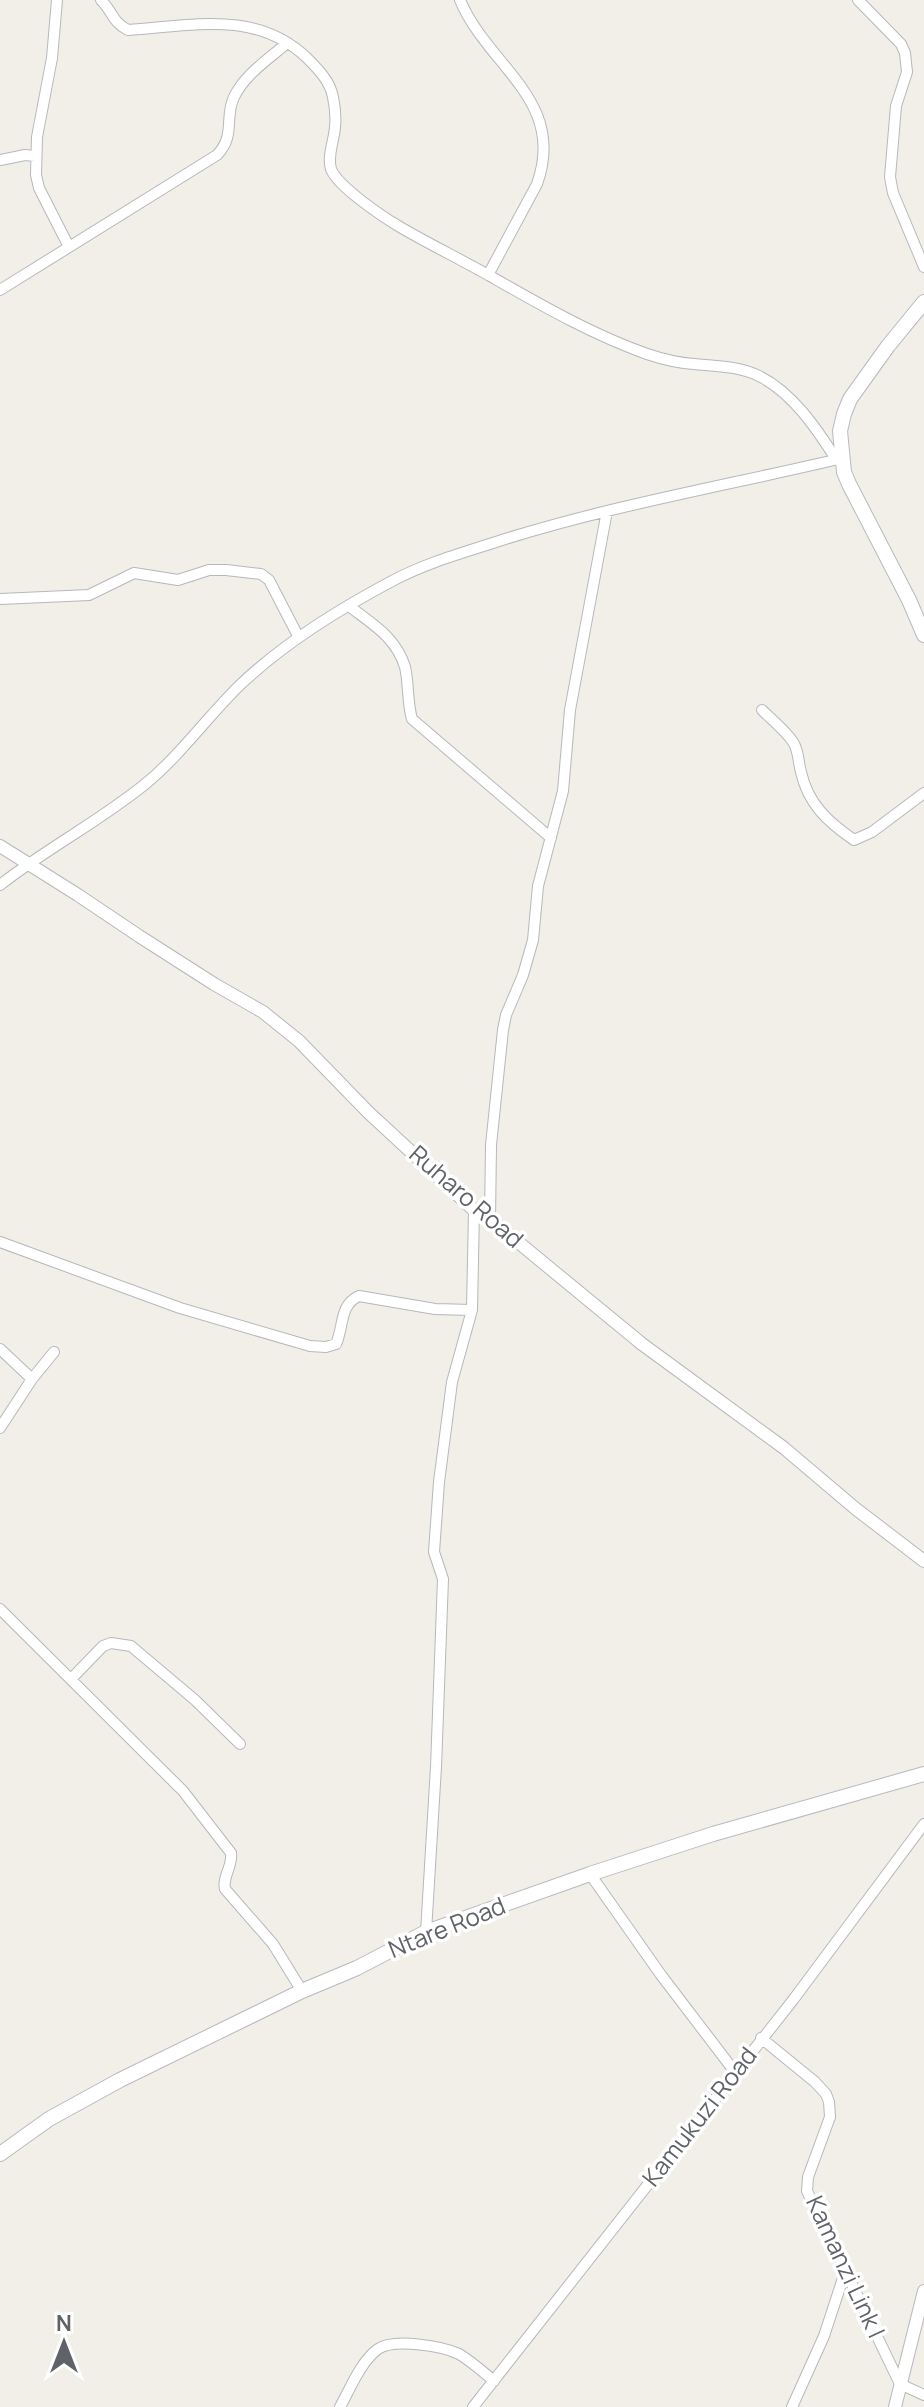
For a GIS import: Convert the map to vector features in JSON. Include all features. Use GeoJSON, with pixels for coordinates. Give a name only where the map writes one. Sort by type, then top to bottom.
{"type":"FeatureCollection","features":[{"type":"Feature","properties":{"kind":"main road"},"geometry":{"type":"LineString","coordinates":[[924,302],[850,399],[840,431],[839,458],[924,635]]}},
{"type":"Feature","properties":{"kind":"main road","name":"Ntare Road"},"geometry":{"type":"LineString","coordinates":[[0,2154],[69,2107],[120,2080],[426,1932],[726,1830],[924,1774]]}},
{"type":"Feature","properties":{"kind":"street"},"geometry":{"type":"LineString","coordinates":[[57,0],[52,58],[35,156],[39,188],[69,247]]}},
{"type":"Feature","properties":{"kind":"street"},"geometry":{"type":"LineString","coordinates":[[0,885],[145,785],[240,685],[298,636],[397,578],[528,532],[839,458],[790,399],[758,375],[734,368],[658,358],[609,340],[388,220],[338,180],[330,165],[335,129],[333,95],[325,77],[287,43],[256,29],[226,23],[128,30],[116,24],[101,0]]}},
{"type":"Feature","properties":{"kind":"street"},"geometry":{"type":"LineString","coordinates":[[460,0],[468,18],[539,115],[545,140],[542,170],[537,184],[488,275]]}},
{"type":"Feature","properties":{"kind":"street"},"geometry":{"type":"LineString","coordinates":[[858,0],[901,44],[905,53],[907,72],[896,106],[890,177],[893,193],[924,267]]}},
{"type":"Feature","properties":{"kind":"street"},"geometry":{"type":"LineString","coordinates":[[0,290],[217,155],[229,138],[230,107],[235,94],[247,77],[287,43]]}},
{"type":"Feature","properties":{"kind":"street"},"geometry":{"type":"LineString","coordinates":[[0,160],[35,156]]}},
{"type":"Feature","properties":{"kind":"street"},"geometry":{"type":"LineString","coordinates":[[490,1219],[491,1145],[501,1042],[506,1015],[523,975],[533,940],[538,886],[563,791],[570,710],[607,511]]}},
{"type":"Feature","properties":{"kind":"street"},"geometry":{"type":"LineString","coordinates":[[0,599],[89,595],[134,573],[178,580],[209,570],[261,574],[269,580],[298,636]]}},
{"type":"Feature","properties":{"kind":"street"},"geometry":{"type":"LineString","coordinates":[[349,606],[386,633],[396,647],[405,667],[412,719],[551,838]]}},
{"type":"Feature","properties":{"kind":"street"},"geometry":{"type":"LineString","coordinates":[[762,710],[794,744],[805,784],[818,811],[834,827],[854,840],[872,832],[924,793]]}},
{"type":"Feature","properties":{"kind":"street","name":"Ruharo Road"},"geometry":{"type":"LineString","coordinates":[[0,846],[282,1026],[368,1112],[474,1210],[490,1219],[642,1344],[784,1448],[924,1561]]}},
{"type":"Feature","properties":{"kind":"street"},"geometry":{"type":"LineString","coordinates":[[426,1932],[443,1594],[443,1579],[434,1552],[452,1382],[472,1310],[474,1210]]}},
{"type":"Feature","properties":{"kind":"street"},"geometry":{"type":"LineString","coordinates":[[0,1242],[180,1308],[310,1346],[336,1344],[343,1314],[348,1304],[359,1296],[435,1309],[472,1310]]}},
{"type":"Feature","properties":{"kind":"street"},"geometry":{"type":"LineString","coordinates":[[0,1349],[32,1379]]}},
{"type":"Feature","properties":{"kind":"street"},"geometry":{"type":"LineString","coordinates":[[0,1428],[54,1352]]}},
{"type":"Feature","properties":{"kind":"street"},"geometry":{"type":"LineString","coordinates":[[0,1609],[183,1791],[220,1836],[231,1853],[232,1861],[223,1882],[225,1889],[273,1944],[302,1991]]}},
{"type":"Feature","properties":{"kind":"street"},"geometry":{"type":"LineString","coordinates":[[72,1678],[103,1646],[111,1643],[131,1646],[195,1700],[240,1744]]}},
{"type":"Feature","properties":{"kind":"street","name":"Kamukuzi Road"},"geometry":{"type":"LineString","coordinates":[[473,2407],[793,2000],[924,1824]]}},
{"type":"Feature","properties":{"kind":"street"},"geometry":{"type":"LineString","coordinates":[[590,1874],[735,2072]]}},
{"type":"Feature","properties":{"kind":"street","name":"Kamanzi Link I"},"geometry":{"type":"LineString","coordinates":[[761,2038],[826,2094],[830,2117],[808,2177],[807,2191],[900,2384]]}},
{"type":"Feature","properties":{"kind":"street"},"geometry":{"type":"LineString","coordinates":[[792,2407],[824,2336],[846,2269]]}},
{"type":"Feature","properties":{"kind":"street"},"geometry":{"type":"LineString","coordinates":[[895,2407],[922,2310],[924,2291]]}},
{"type":"Feature","properties":{"kind":"street"},"geometry":{"type":"LineString","coordinates":[[340,2407],[367,2361],[378,2349],[391,2343],[448,2350],[462,2356],[494,2381]]}},
{"type":"Feature","properties":{"kind":"street"},"geometry":{"type":"LineString","coordinates":[[900,2384],[924,2395]]}}]}
